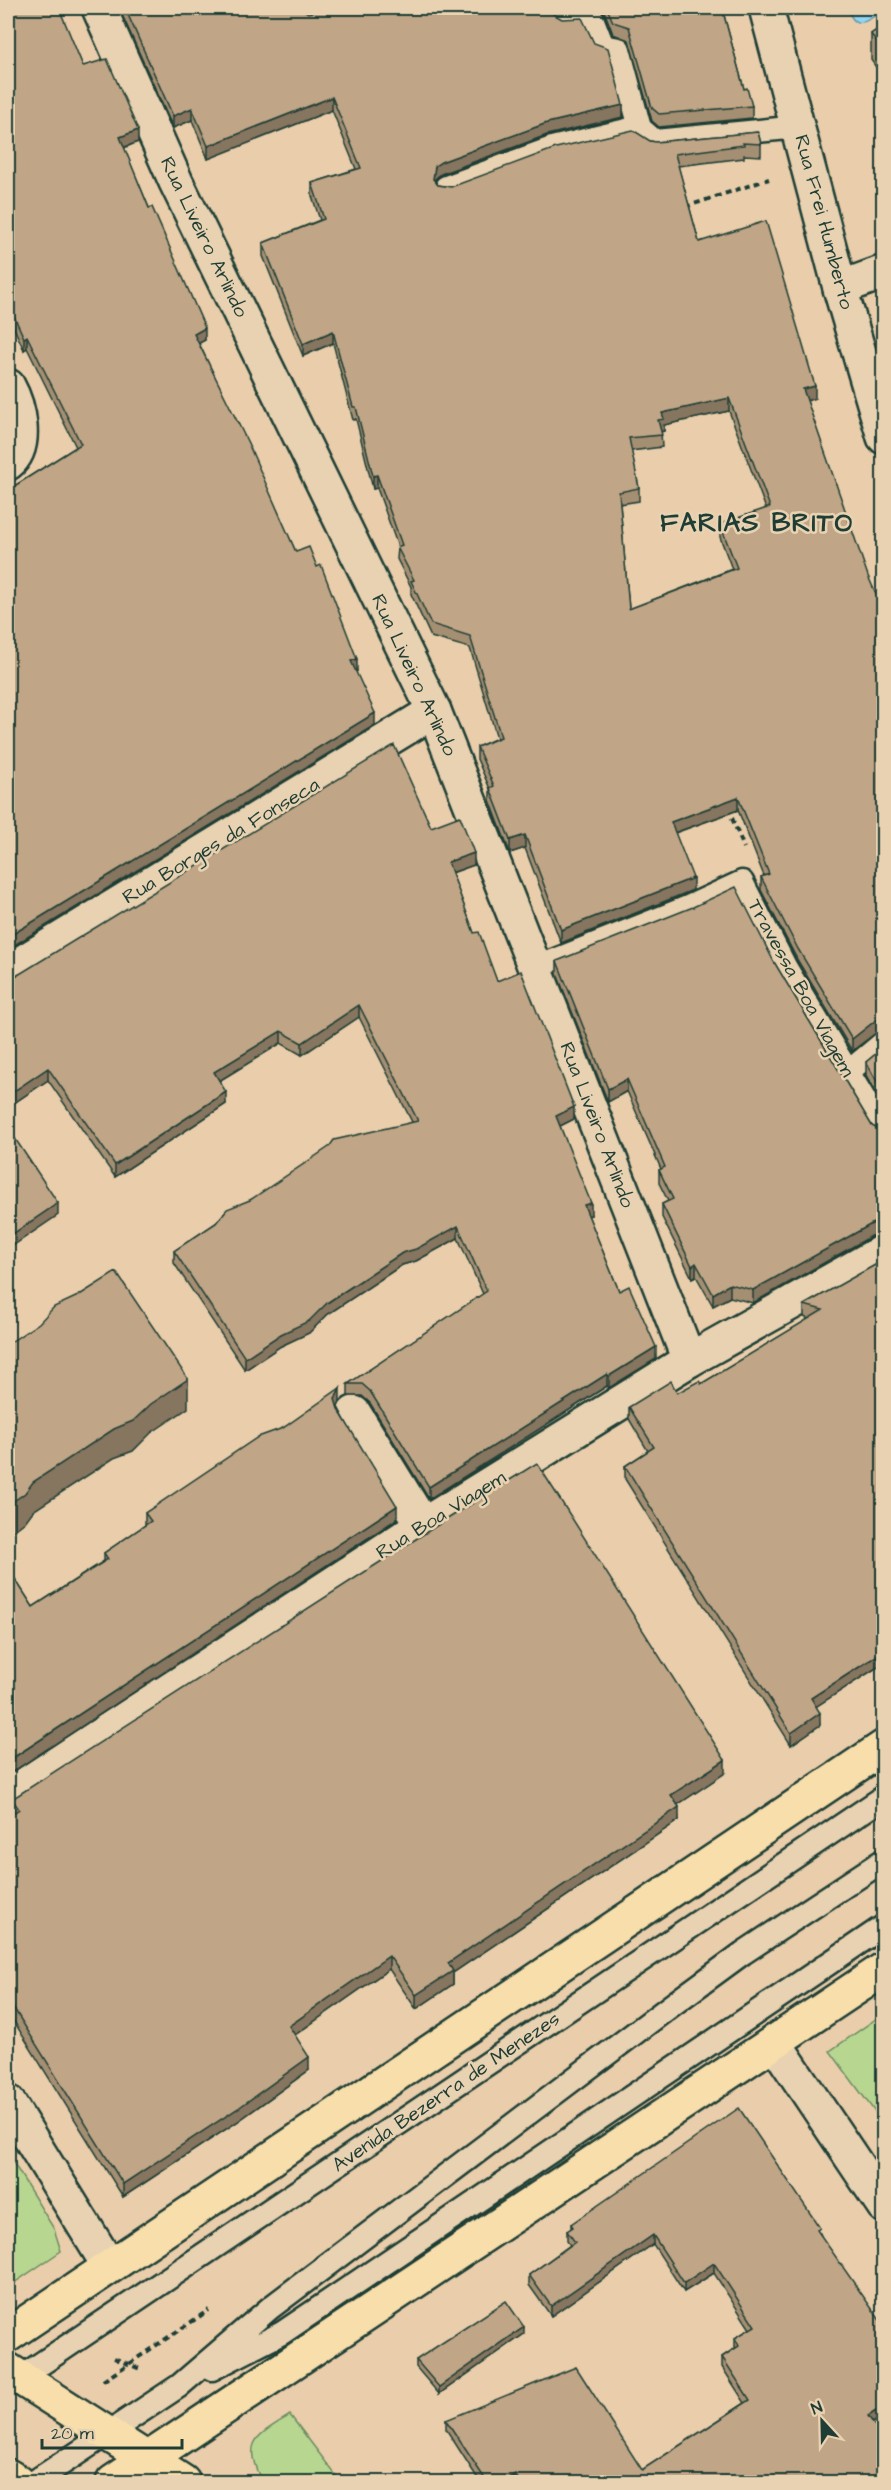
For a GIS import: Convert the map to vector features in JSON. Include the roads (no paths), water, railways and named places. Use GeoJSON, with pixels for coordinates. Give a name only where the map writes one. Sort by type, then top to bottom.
{"type":"FeatureCollection","features":[{"type":"Feature","properties":{"kind":"main road"},"geometry":{"type":"LineString","coordinates":[[8,2335],[109,2265],[884,1747]]}},
{"type":"Feature","properties":{"kind":"main road"},"geometry":{"type":"LineString","coordinates":[[113,2482],[884,1970]]}},
{"type":"Feature","properties":{"kind":"main road"},"geometry":{"type":"LineString","coordinates":[[12,2378],[107,2433],[183,2482]]}},
{"type":"Feature","properties":{"kind":"main road"},"geometry":{"type":"LineString","coordinates":[[8,2476],[18,2482]]}},
{"type":"Feature","properties":{"kind":"street","name":"Rua Liveiro Arlindo"},"geometry":{"type":"LineString","coordinates":[[99,8],[176,182],[434,711],[689,1360]]}},
{"type":"Feature","properties":{"kind":"street","name":"Rua Frei Humberto"},"geometry":{"type":"LineString","coordinates":[[765,8],[799,127],[840,288],[884,437]]}},
{"type":"Feature","properties":{"kind":"street"},"geometry":{"type":"LineString","coordinates":[[840,288],[884,272]]}},
{"type":"Feature","properties":{"kind":"street"},"geometry":{"type":"LineString","coordinates":[[8,386],[16,410],[20,434],[13,459],[8,463]]}},
{"type":"Feature","properties":{"kind":"street","name":"Rua Borges da Fonseca"},"geometry":{"type":"LineString","coordinates":[[8,971],[434,711]]}},
{"type":"Feature","properties":{"kind":"street","name":"Rua Boa Viagem"},"geometry":{"type":"LineString","coordinates":[[8,1795],[423,1525],[689,1360],[884,1251]]}},
{"type":"Feature","properties":{"kind":"street"},"geometry":{"type":"LineString","coordinates":[[354,1413],[423,1525]]}},
{"type":"Feature","properties":{"kind":"street"},"geometry":{"type":"LineString","coordinates":[[774,2042],[884,2206]]}},
{"type":"Feature","properties":{"kind":"street"},"geometry":{"type":"LineString","coordinates":[[8,2102],[109,2265]]}},
{"type":"Feature","properties":{"kind":"lane"},"geometry":{"type":"LineString","coordinates":[[561,8],[563,18],[566,20],[588,16],[591,18],[603,46],[619,50],[640,128],[655,141],[799,127]]}},
{"type":"Feature","properties":{"kind":"lane"},"geometry":{"type":"LineString","coordinates":[[446,187],[552,148],[640,128]]}},
{"type":"Feature","properties":{"kind":"lane","name":"Travessa Boa Viagem"},"geometry":{"type":"LineString","coordinates":[[535,968],[688,907],[742,882],[786,968],[884,1132]]}},
{"type":"Feature","properties":{"kind":"lane"},"geometry":{"type":"LineString","coordinates":[[848,1072],[884,1041]]}},
{"type":"Feature","properties":{"kind":"lane","name":"Avenida Bezerra de Menezes"},"geometry":{"type":"LineString","coordinates":[[12,2378],[884,1797]]}},
{"type":"Feature","properties":{"kind":"lane"},"geometry":{"type":"LineString","coordinates":[[179,2386],[270,2308],[672,2005],[743,1953],[884,1860]]}},
{"type":"Feature","properties":{"kind":"lane"},"geometry":{"type":"LineString","coordinates":[[34,2482],[179,2386],[282,2333],[884,1926]]}},
{"type":"Feature","properties":{"kind":"water"},"geometry":{"type":"Polygon","coordinates":[[[848,8],[883,8],[883,10],[867,20],[858,22],[851,16],[848,8]]]}},
{"type":"Feature","properties":{"kind":"district","name":"FARIAS BRITO"},"geometry":{"type":"Point","coordinates":[757,523]}}]}
